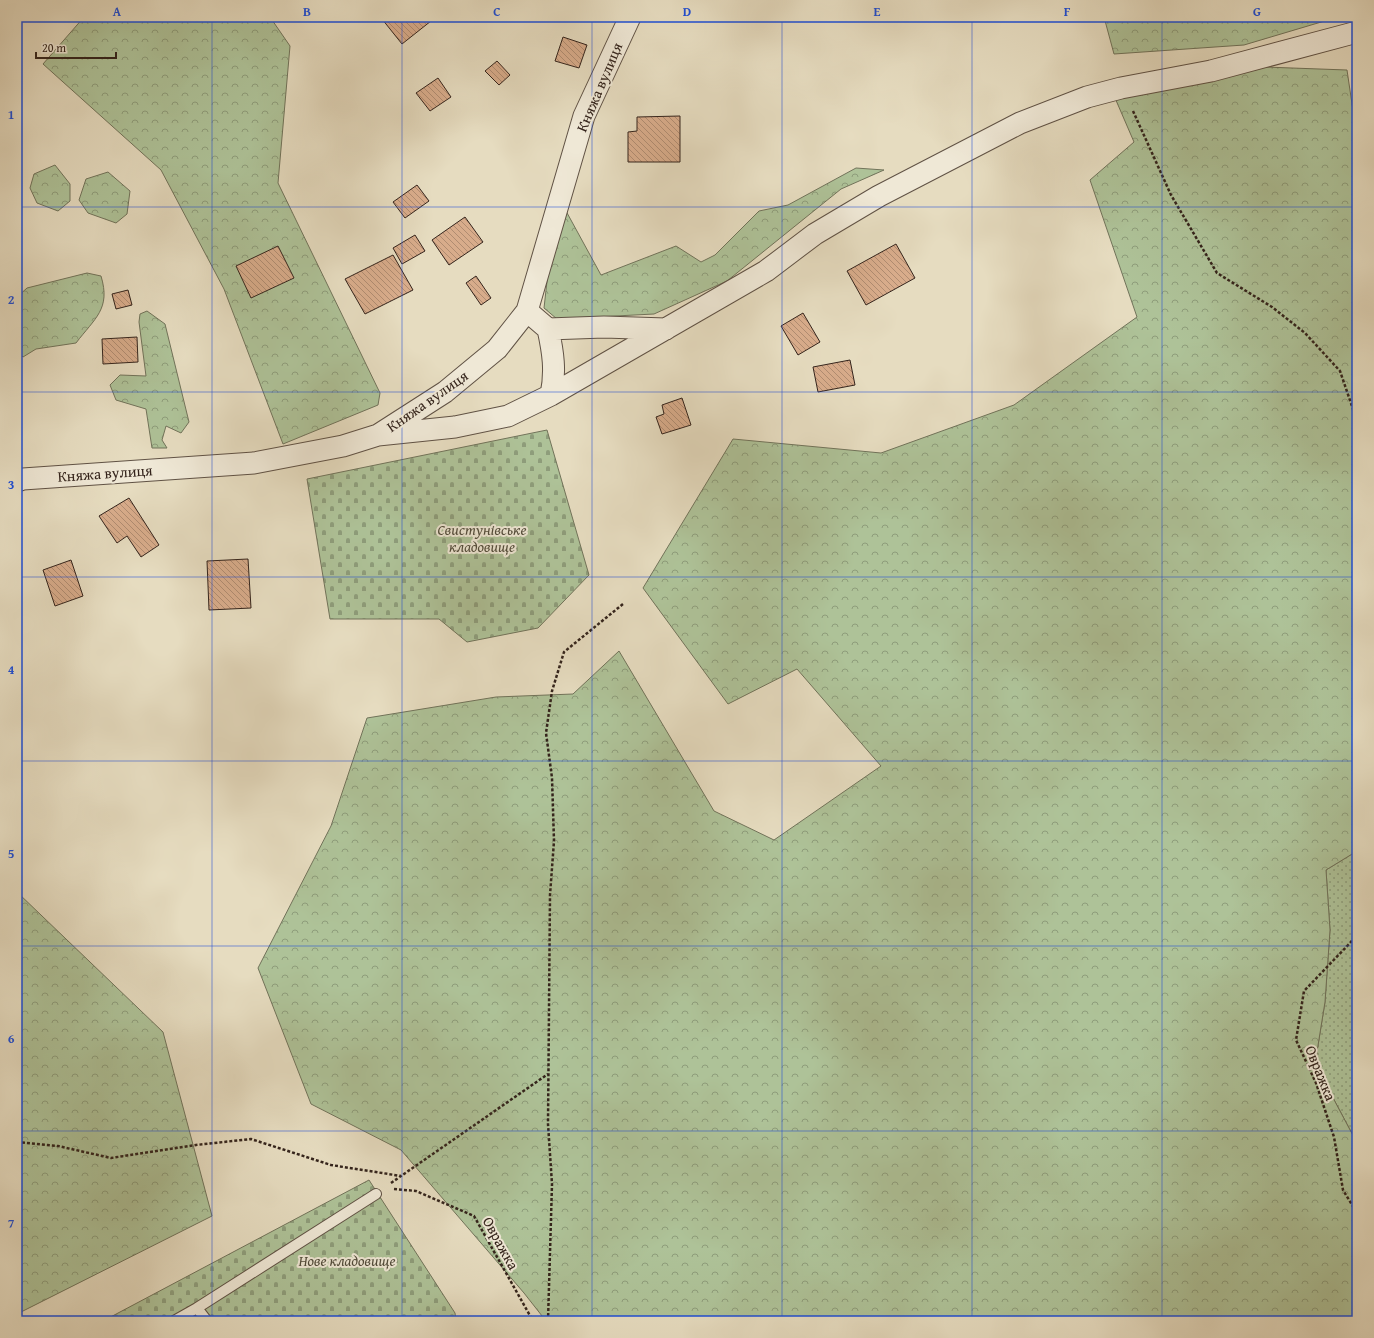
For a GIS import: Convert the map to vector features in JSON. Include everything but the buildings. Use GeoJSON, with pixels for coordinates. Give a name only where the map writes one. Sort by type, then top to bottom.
{"type":"FeatureCollection","features":[{"type":"Feature","properties":{"kind":"street","name":"Княжа вулиця"},"geometry":{"type":"LineString","coordinates":[[17,481],[23,479],[254,463],[343,446],[378,436],[444,392],[497,349],[527,311],[584,116],[630,17]]}},
{"type":"Feature","properties":{"kind":"street"},"geometry":{"type":"LineString","coordinates":[[378,436],[455,427],[508,416],[551,395],[766,271],[815,234],[879,196],[1020,123],[1088,97],[1121,88],[1211,71],[1357,32]]}},
{"type":"Feature","properties":{"kind":"street"},"geometry":{"type":"LineString","coordinates":[[527,311],[548,329],[554,354],[555,376],[551,395]]}},
{"type":"Feature","properties":{"kind":"street"},"geometry":{"type":"LineString","coordinates":[[548,329],[604,327],[666,329]]}},
{"type":"Feature","properties":{"kind":"lane"},"geometry":{"type":"LineString","coordinates":[[174,1321],[197,1308],[380,1191]]}},
{"type":"Feature","properties":{"kind":"lane"},"geometry":{"type":"LineString","coordinates":[[197,1308],[207,1321]]}},
{"type":"Feature","properties":{"kind":"path"},"geometry":{"type":"LineString","coordinates":[[1121,88],[1171,195],[1217,273],[1272,307],[1305,333],[1340,371],[1357,421]]}},
{"type":"Feature","properties":{"kind":"path"},"geometry":{"type":"LineString","coordinates":[[548,1321],[552,1184],[548,1124],[550,895],[554,841],[552,778],[546,733],[552,691],[564,652],[623,604]]}},
{"type":"Feature","properties":{"kind":"path","name":"Овражка"},"geometry":{"type":"LineString","coordinates":[[1357,932],[1351,942],[1304,991],[1296,1040],[1316,1083],[1334,1137],[1343,1190],[1357,1213]]}},
{"type":"Feature","properties":{"kind":"path"},"geometry":{"type":"LineString","coordinates":[[380,1191],[548,1074]]}},
{"type":"Feature","properties":{"kind":"path"},"geometry":{"type":"LineString","coordinates":[[17,1142],[58,1146],[111,1158],[196,1145],[251,1139],[331,1165],[401,1176]]}},
{"type":"Feature","properties":{"kind":"path","name":"Овражка"},"geometry":{"type":"LineString","coordinates":[[380,1191],[416,1191],[474,1216],[533,1321]]}},
{"type":"Feature","properties":{"kind":"green space"},"geometry":{"type":"Polygon","coordinates":[[[84,17],[270,17],[290,46],[278,183],[380,393],[378,405],[283,444],[224,289],[161,170],[43,64],[84,17]]]}},
{"type":"Feature","properties":{"kind":"green space"},"geometry":{"type":"Polygon","coordinates":[[[1104,17],[1338,17],[1244,45],[1114,54],[1104,17]]]}},
{"type":"Feature","properties":{"kind":"green space"},"geometry":{"type":"Polygon","coordinates":[[[1264,67],[1347,70],[1357,138],[1357,851],[1326,870],[1330,930],[1325,1002],[1315,1064],[1357,1143],[1357,1321],[546,1321],[524,1293],[401,1150],[311,1104],[258,968],[331,826],[367,718],[496,697],[573,694],[619,651],[714,811],[774,840],[881,766],[797,669],[728,704],[643,588],[733,439],[881,453],[1014,405],[1137,317],[1090,180],[1134,142],[1115,98],[1264,67]]]}},
{"type":"Feature","properties":{"kind":"green space"},"geometry":{"type":"Polygon","coordinates":[[[55,165],[70,184],[70,201],[58,211],[37,203],[30,188],[34,174],[55,165]]]}},
{"type":"Feature","properties":{"kind":"green space"},"geometry":{"type":"Polygon","coordinates":[[[856,168],[884,170],[841,189],[727,281],[654,314],[557,319],[544,308],[551,246],[566,211],[601,275],[676,246],[701,262],[715,255],[759,211],[788,205],[856,168]]]}},
{"type":"Feature","properties":{"kind":"green space"},"geometry":{"type":"Polygon","coordinates":[[[108,172],[130,191],[127,214],[116,223],[88,213],[79,200],[86,179],[108,172]]]}},
{"type":"Feature","properties":{"kind":"green space"},"geometry":{"type":"Polygon","coordinates":[[[87,273],[101,276],[104,287],[102,305],[95,320],[76,343],[36,349],[23,357],[17,351],[17,297],[27,288],[87,273]]]}},
{"type":"Feature","properties":{"kind":"green space"},"geometry":{"type":"Polygon","coordinates":[[[147,311],[165,324],[189,422],[181,433],[166,426],[162,440],[167,448],[152,448],[146,409],[116,400],[110,385],[120,375],[146,376],[139,322],[140,314],[147,311]]]}},
{"type":"Feature","properties":{"kind":"green space","name":"Свистунівське кладовище"},"geometry":{"type":"Polygon","coordinates":[[[547,430],[589,575],[538,628],[467,642],[439,619],[330,619],[307,479],[547,430]]]}},
{"type":"Feature","properties":{"kind":"green space"},"geometry":{"type":"Polygon","coordinates":[[[1357,851],[1357,1143],[1315,1064],[1325,1002],[1330,930],[1326,870],[1357,851]]]}},
{"type":"Feature","properties":{"kind":"green space"},"geometry":{"type":"Polygon","coordinates":[[[17,892],[163,1032],[212,1216],[17,1314],[17,892]]]}},
{"type":"Feature","properties":{"kind":"green space","name":"Нове кладовище"},"geometry":{"type":"Polygon","coordinates":[[[369,1180],[455,1313],[456,1321],[103,1321],[369,1180]]]}}]}
